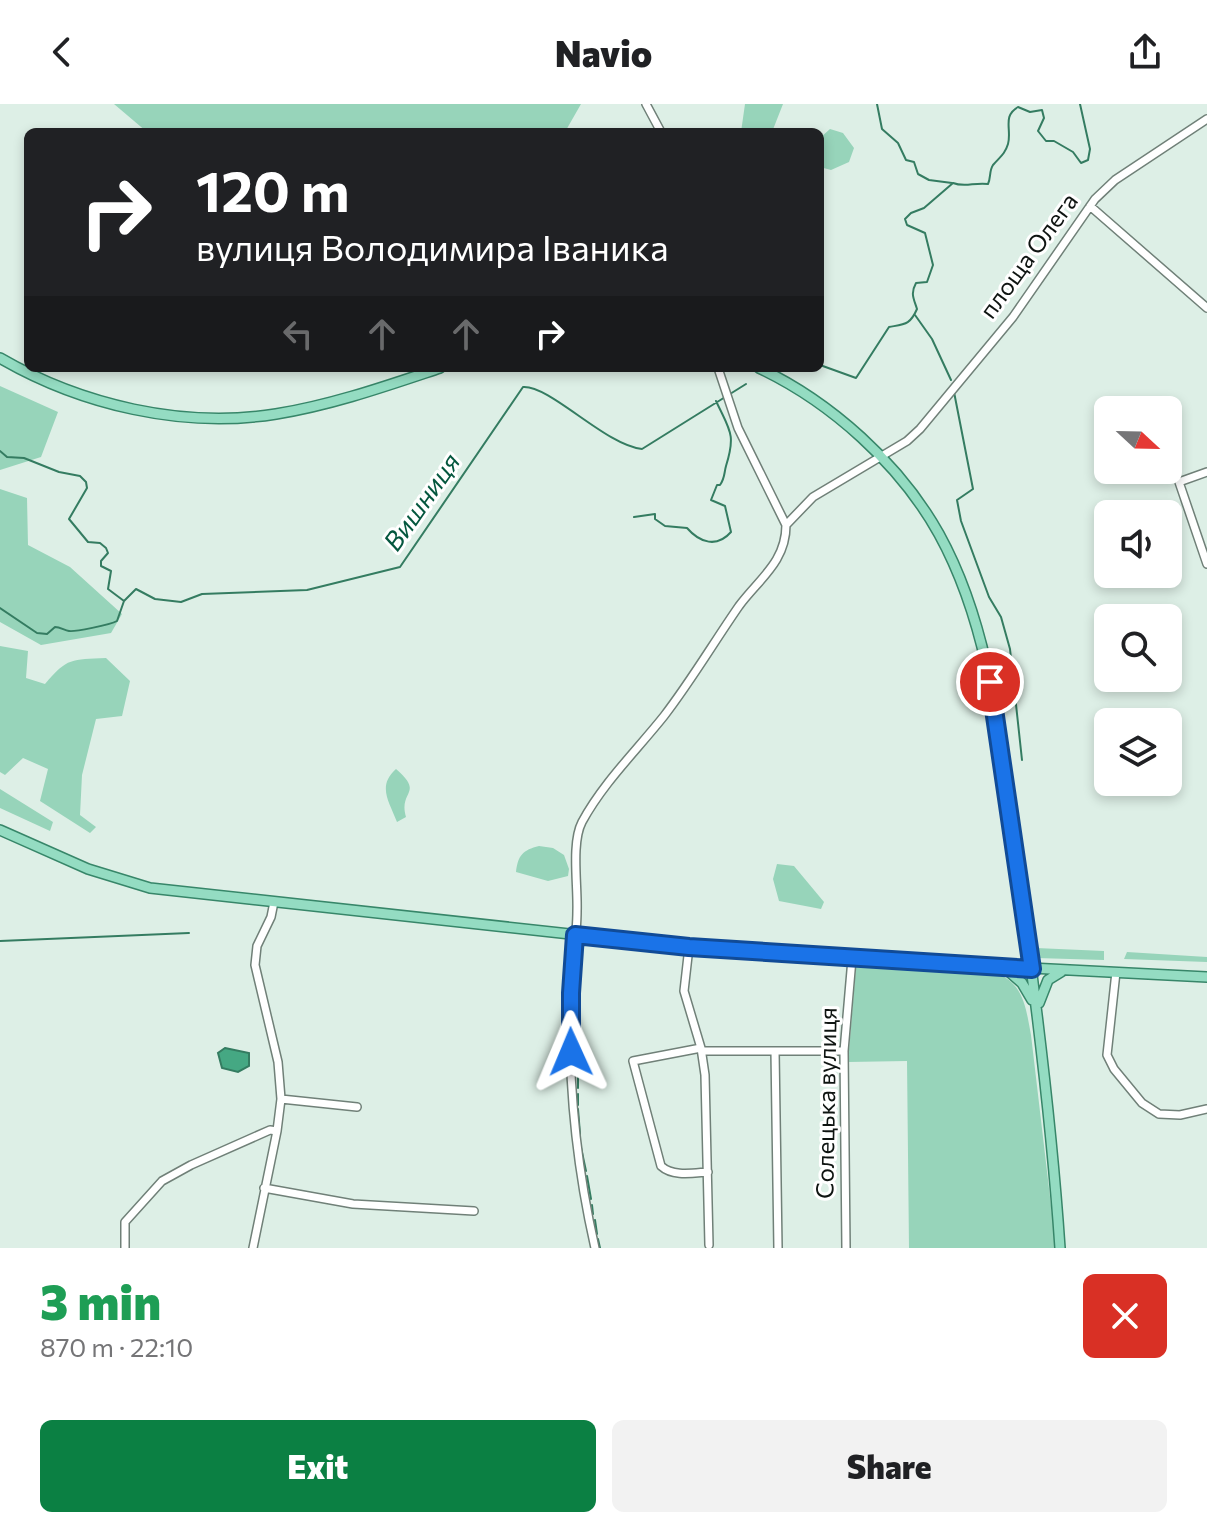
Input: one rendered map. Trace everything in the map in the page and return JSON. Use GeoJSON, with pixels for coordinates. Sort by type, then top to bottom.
{"type":"FeatureCollection","features":[{"type":"Feature","properties":{"kind":"main road"},"geometry":{"type":"LineString","coordinates":[[0,358],[24,371]]}},
{"type":"Feature","properties":{"kind":"main road"},"geometry":{"type":"LineString","coordinates":[[27,372],[44,381],[118,406],[199,417],[273,415],[322,405],[427,372]]}},
{"type":"Feature","properties":{"kind":"main road"},"geometry":{"type":"LineString","coordinates":[[765,372],[819,405],[881,457],[903,481],[938,533],[973,615],[997,720],[1032,969],[1060,1248]]}},
{"type":"Feature","properties":{"kind":"main road"},"geometry":{"type":"LineString","coordinates":[[0,830],[88,869],[131,884],[274,902],[689,947],[852,959],[1207,977]]}},
{"type":"Feature","properties":{"kind":"main road"},"geometry":{"type":"LineString","coordinates":[[1001,967],[1022,983],[1031,996],[1037,1014]]}},
{"type":"Feature","properties":{"kind":"main road"},"geometry":{"type":"LineString","coordinates":[[1037,1014],[1048,980],[1067,970]]}},
{"type":"Feature","properties":{"kind":"street"},"geometry":{"type":"LineString","coordinates":[[646,104],[659,128]]}},
{"type":"Feature","properties":{"kind":"street","name":"площа Олега"},"geometry":{"type":"LineString","coordinates":[[786,525],[813,497],[907,441],[920,429],[1013,317],[1090,206],[1115,180],[1207,119]]}},
{"type":"Feature","properties":{"kind":"street"},"geometry":{"type":"LineString","coordinates":[[1090,206],[1207,308]]}},
{"type":"Feature","properties":{"kind":"street"},"geometry":{"type":"LineString","coordinates":[[595,1248],[580,1176],[572,1093],[570,1009],[577,916],[578,832],[583,820],[666,713],[741,603],[778,559],[786,542],[786,525],[738,428],[719,372]]}},
{"type":"Feature","properties":{"kind":"street"},"geometry":{"type":"LineString","coordinates":[[1207,472],[1179,482],[1207,564]]}},
{"type":"Feature","properties":{"kind":"street"},"geometry":{"type":"LineString","coordinates":[[253,1248],[281,1099],[278,1062],[255,965],[257,946],[271,917],[274,902]]}},
{"type":"Feature","properties":{"kind":"street"},"geometry":{"type":"LineString","coordinates":[[689,947],[684,991],[702,1050],[707,1110],[709,1245]]}},
{"type":"Feature","properties":{"kind":"street","name":"Солецька вулиця"},"geometry":{"type":"LineString","coordinates":[[846,1248],[844,1051],[852,959]]}},
{"type":"Feature","properties":{"kind":"street"},"geometry":{"type":"LineString","coordinates":[[1116,972],[1108,1049],[1110,1063],[1142,1103],[1159,1114],[1180,1115],[1207,1109]]}},
{"type":"Feature","properties":{"kind":"street"},"geometry":{"type":"LineString","coordinates":[[708,1172],[680,1173],[665,1171],[661,1166],[633,1061],[702,1050],[844,1051]]}},
{"type":"Feature","properties":{"kind":"street"},"geometry":{"type":"LineString","coordinates":[[775,1051],[778,1248]]}},
{"type":"Feature","properties":{"kind":"street"},"geometry":{"type":"LineString","coordinates":[[281,1099],[357,1107]]}},
{"type":"Feature","properties":{"kind":"street"},"geometry":{"type":"LineString","coordinates":[[125,1248],[125,1222],[162,1181],[191,1165],[274,1130]]}},
{"type":"Feature","properties":{"kind":"street"},"geometry":{"type":"LineString","coordinates":[[264,1188],[353,1204],[474,1211]]}},
{"type":"Feature","properties":{"kind":"shaded area"},"geometry":{"type":"Polygon","coordinates":[[[114,104],[581,104],[567,128],[142,128],[114,104]]]}},
{"type":"Feature","properties":{"kind":"shaded area"},"geometry":{"type":"Polygon","coordinates":[[[745,104],[783,104],[774,128],[742,128],[745,104]]]}},
{"type":"Feature","properties":{"kind":"shaded area"},"geometry":{"type":"Polygon","coordinates":[[[830,129],[843,133],[854,148],[849,162],[831,170],[824,168],[824,134],[830,129]]]}},
{"type":"Feature","properties":{"kind":"shaded area"},"geometry":{"type":"Polygon","coordinates":[[[0,386],[58,412],[41,457],[0,470],[0,386]]]}},
{"type":"Feature","properties":{"kind":"shaded area"},"geometry":{"type":"Polygon","coordinates":[[[0,489],[27,498],[28,545],[70,567],[122,614],[111,633],[41,645],[0,622],[0,489]]]}},
{"type":"Feature","properties":{"kind":"shaded area"},"geometry":{"type":"Polygon","coordinates":[[[0,646],[28,651],[26,678],[45,684],[65,664],[106,658],[130,681],[122,716],[96,719],[82,775],[80,815],[96,827],[90,833],[40,801],[48,769],[23,758],[5,775],[0,772],[0,646]]]}},
{"type":"Feature","properties":{"kind":"shaded area"},"geometry":{"type":"Polygon","coordinates":[[[396,769],[410,788],[404,808],[406,817],[397,822],[386,794],[387,782],[396,769]]]}},
{"type":"Feature","properties":{"kind":"shaded area"},"geometry":{"type":"Polygon","coordinates":[[[0,789],[53,822],[50,831],[0,808],[0,789]]]}},
{"type":"Feature","properties":{"kind":"shaded area"},"geometry":{"type":"Polygon","coordinates":[[[539,846],[553,848],[564,855],[568,876],[548,881],[516,872],[522,854],[539,846]]]}},
{"type":"Feature","properties":{"kind":"shaded area"},"geometry":{"type":"Polygon","coordinates":[[[777,864],[794,866],[824,902],[821,909],[779,901],[773,879],[777,864]]]}},
{"type":"Feature","properties":{"kind":"shaded area"},"geometry":{"type":"Polygon","coordinates":[[[1036,948],[1104,951],[1104,960],[1036,958],[1036,948]]]}},
{"type":"Feature","properties":{"kind":"shaded area"},"geometry":{"type":"Polygon","coordinates":[[[1127,952],[1207,957],[1207,962],[1124,959],[1127,952]]]}},
{"type":"Feature","properties":{"kind":"shaded area"},"geometry":{"type":"Polygon","coordinates":[[[856,967],[995,973],[1005,977],[1018,990],[1031,1035],[1056,1248],[909,1248],[907,1061],[848,1062],[856,967]]]}},
{"type":"Feature","properties":{"kind":"shaded area"},"geometry":{"type":"Polygon","coordinates":[[[225,1048],[249,1053],[249,1066],[238,1072],[222,1068],[218,1053],[225,1048]]]}},
{"type":"Feature","properties":{"kind":"waterway"},"geometry":{"type":"LineString","coordinates":[[877,104],[882,129],[898,143],[906,160],[914,162],[918,174],[929,180],[952,183]]}},
{"type":"Feature","properties":{"kind":"waterway","name":"Вишниця"},"geometry":{"type":"LineString","coordinates":[[824,366],[856,378],[889,327],[909,321],[917,309],[914,287],[916,283],[927,282],[933,265],[925,233],[907,225],[905,219],[924,208],[953,183],[988,184],[992,167],[1008,144],[1010,115],[1018,107],[1030,112],[1042,110],[1044,118],[1038,131],[1046,141],[1054,141],[1073,152],[1081,163],[1088,160],[1090,149],[1080,104]]}},
{"type":"Feature","properties":{"kind":"waterway"},"geometry":{"type":"LineString","coordinates":[[915,315],[932,339],[951,380]]}},
{"type":"Feature","properties":{"kind":"waterway","name":"Вишниця"},"geometry":{"type":"LineString","coordinates":[[0,608],[37,633],[47,634],[55,627],[72,631],[117,621],[124,601],[136,589],[155,599],[181,602],[202,594],[307,590],[400,567],[523,387],[548,395],[612,437],[642,449],[746,384]]}},
{"type":"Feature","properties":{"kind":"waterway"},"geometry":{"type":"LineString","coordinates":[[954,392],[973,489],[957,500],[961,521],[989,597],[1001,617],[1010,649],[1022,760]]}},
{"type":"Feature","properties":{"kind":"waterway"},"geometry":{"type":"LineString","coordinates":[[634,517],[655,514],[655,519],[665,526],[687,528],[709,542],[720,540],[731,532],[725,506],[711,500],[717,485],[723,480],[731,447],[728,426],[716,401]]}},
{"type":"Feature","properties":{"kind":"waterway","name":"Вишниця"},"geometry":{"type":"LineString","coordinates":[[0,451],[7,457],[24,458],[59,472],[80,476],[86,482],[87,488],[69,519],[88,542],[100,543],[106,548],[108,553],[101,566],[111,571],[108,589],[124,601]]}},
{"type":"Feature","properties":{"kind":"waterway"},"geometry":{"type":"LineString","coordinates":[[0,941],[189,933]]}},
{"type":"Feature","properties":{"kind":"waterway"},"geometry":{"type":"LineString","coordinates":[[580,1000],[580,1028]]}},
{"type":"Feature","properties":{"kind":"waterway"},"geometry":{"type":"LineString","coordinates":[[578,1069],[580,1034]]}},
{"type":"Feature","properties":{"kind":"waterway"},"geometry":{"type":"LineString","coordinates":[[578,1074],[578,1088]]}},
{"type":"Feature","properties":{"kind":"waterway"},"geometry":{"type":"LineString","coordinates":[[578,1094],[578,1105]]}},
{"type":"Feature","properties":{"kind":"waterway"},"geometry":{"type":"LineString","coordinates":[[578,1109],[580,1134]]}},
{"type":"Feature","properties":{"kind":"waterway"},"geometry":{"type":"LineString","coordinates":[[580,1143],[586,1171]]}},
{"type":"Feature","properties":{"kind":"waterway"},"geometry":{"type":"LineString","coordinates":[[587,1176],[591,1199]]}},
{"type":"Feature","properties":{"kind":"waterway"},"geometry":{"type":"LineString","coordinates":[[592,1205],[593,1214]]}},
{"type":"Feature","properties":{"kind":"waterway"},"geometry":{"type":"LineString","coordinates":[[595,1220],[597,1234]]}},
{"type":"Feature","properties":{"kind":"waterway"},"geometry":{"type":"LineString","coordinates":[[598,1239],[600,1248]]}},
{"type":"Feature","properties":{"kind":"route"},"geometry":{"type":"LineString","coordinates":[[571,1052],[575,935],[689,947],[1032,969],[990,682]]}}]}
